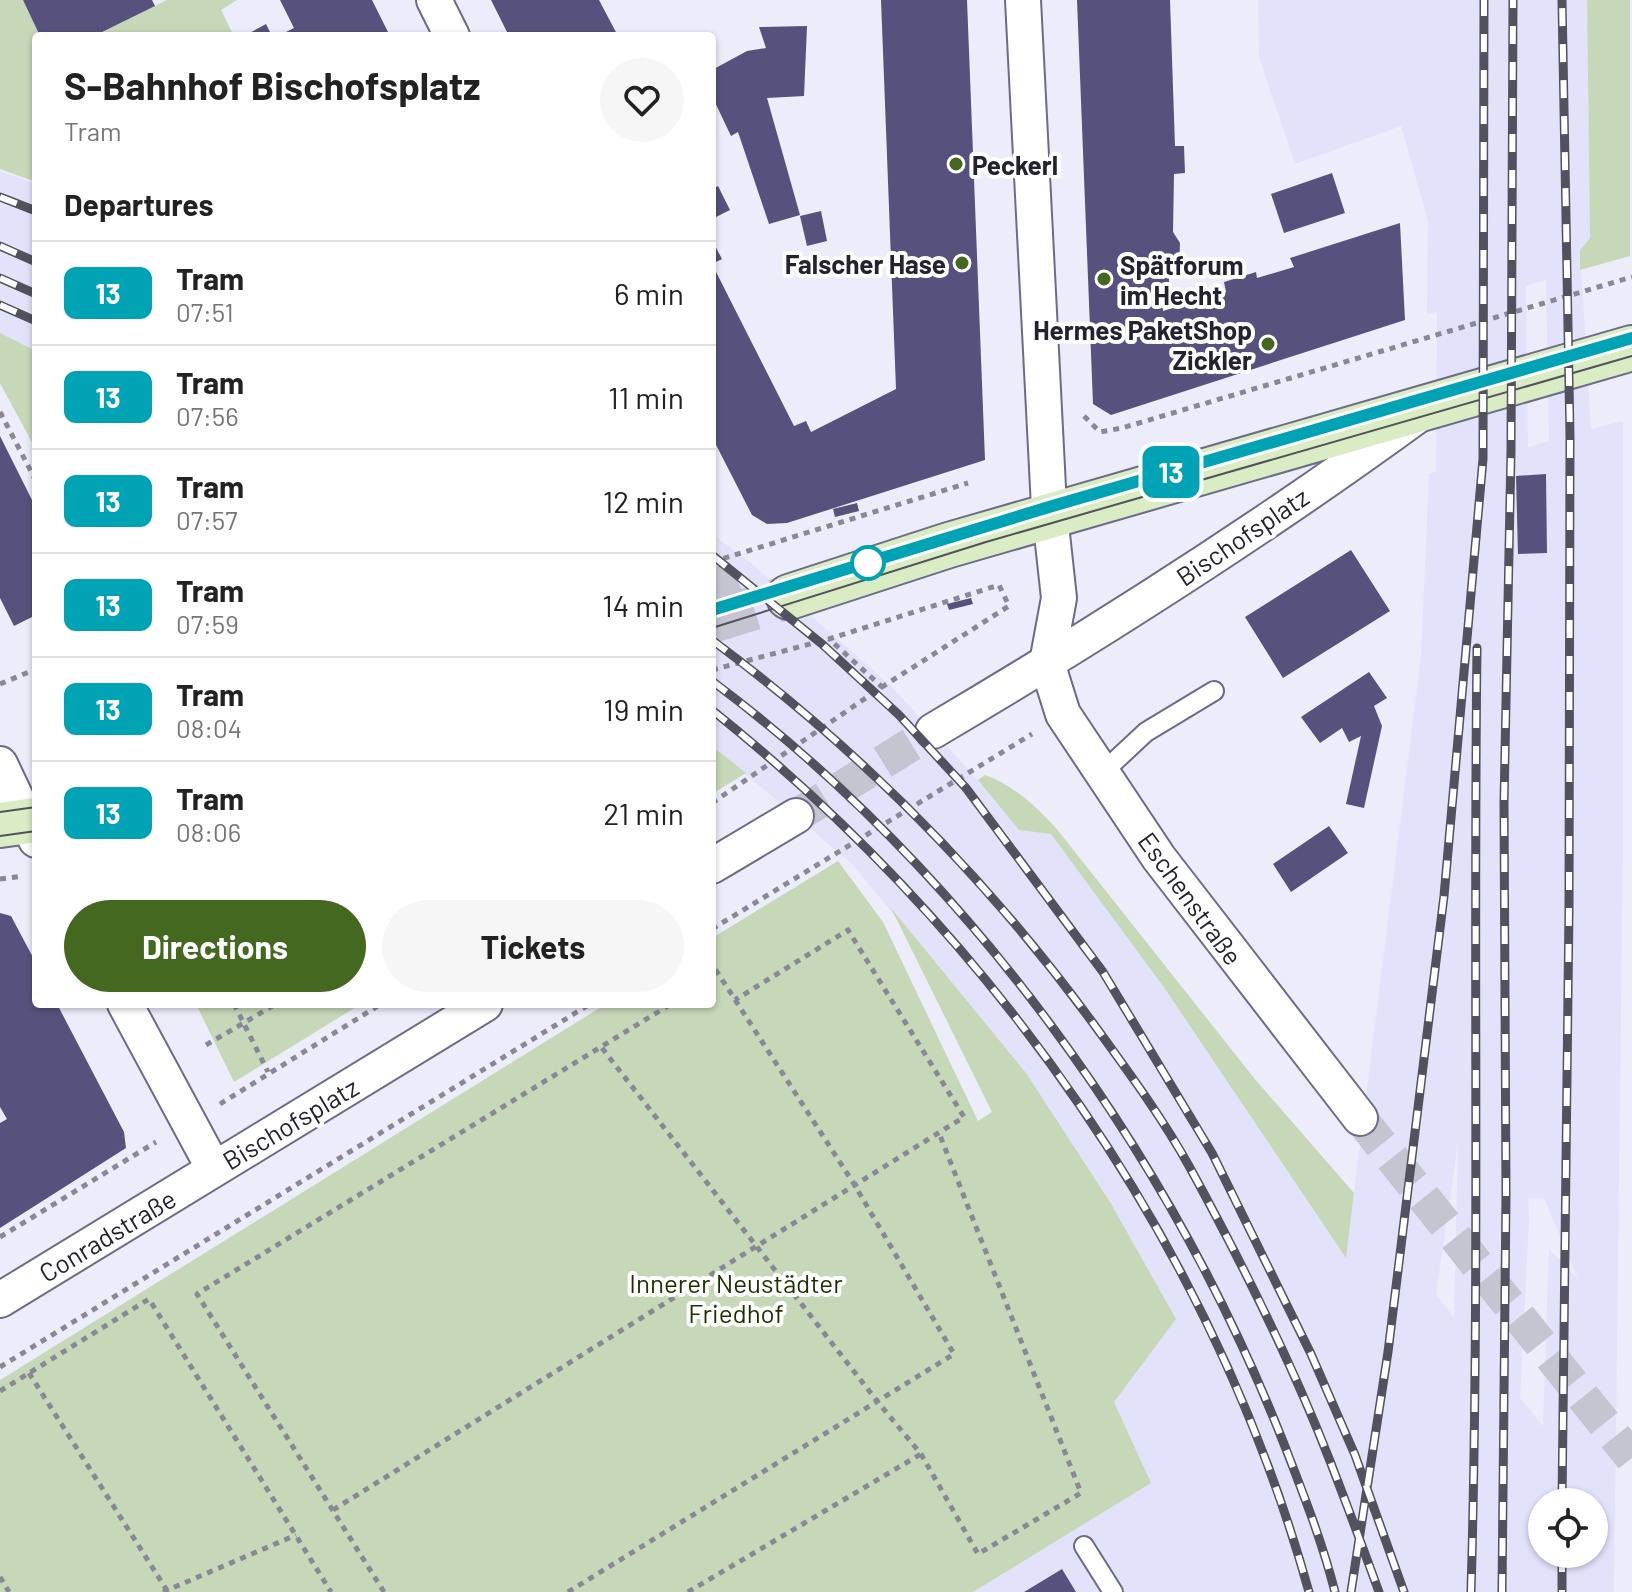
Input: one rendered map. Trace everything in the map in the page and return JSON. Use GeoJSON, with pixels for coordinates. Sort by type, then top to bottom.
{"type":"FeatureCollection","features":[{"type":"Feature","properties":{"kind":"main road","name":"Bischofsplatz"},"geometry":{"type":"LineString","coordinates":[[789,597],[949,545],[1632,348]]}},
{"type":"Feature","properties":{"kind":"street"},"geometry":{"type":"LineString","coordinates":[[434,0],[450,32]]}},
{"type":"Feature","properties":{"kind":"street"},"geometry":{"type":"LineString","coordinates":[[1023,0],[1050,517],[1059,598],[1047,663]]}},
{"type":"Feature","properties":{"kind":"street","name":"Bischofsplatz"},"geometry":{"type":"LineString","coordinates":[[933,731],[1047,663],[1364,455],[1434,404]]}},
{"type":"Feature","properties":{"kind":"street","name":"Eschenstraße"},"geometry":{"type":"LineString","coordinates":[[1047,663],[1063,714],[1159,858],[1360,1118]]}},
{"type":"Feature","properties":{"kind":"street"},"geometry":{"type":"LineString","coordinates":[[0,764],[25,827]]}},
{"type":"Feature","properties":{"kind":"street"},"geometry":{"type":"LineString","coordinates":[[716,864],[796,816]]}},
{"type":"Feature","properties":{"kind":"street","name":"Bischofsplatz"},"geometry":{"type":"LineString","coordinates":[[127,1008],[214,1169],[478,1008]]}},
{"type":"Feature","properties":{"kind":"street","name":"Conradstraße"},"geometry":{"type":"LineString","coordinates":[[0,1300],[214,1169]]}},
{"type":"Feature","properties":{"kind":"lane"},"geometry":{"type":"LineString","coordinates":[[1102,773],[1146,732],[1214,691]]}},
{"type":"Feature","properties":{"kind":"lane"},"geometry":{"type":"LineString","coordinates":[[1084,1546],[1113,1592]]}},
{"type":"Feature","properties":{"kind":"path"},"geometry":{"type":"LineString","coordinates":[[1081,412],[1100,432],[1122,428],[1632,277]]}},
{"type":"Feature","properties":{"kind":"path"},"geometry":{"type":"LineString","coordinates":[[0,412],[32,472]]}},
{"type":"Feature","properties":{"kind":"path"},"geometry":{"type":"LineString","coordinates":[[716,561],[968,483]]}},
{"type":"Feature","properties":{"kind":"path"},"geometry":{"type":"LineString","coordinates":[[716,669],[829,639],[999,585],[1009,606],[882,687],[716,800]]}},
{"type":"Feature","properties":{"kind":"path"},"geometry":{"type":"LineString","coordinates":[[829,639],[882,687]]}},
{"type":"Feature","properties":{"kind":"path"},"geometry":{"type":"LineString","coordinates":[[0,684],[32,671]]}},
{"type":"Feature","properties":{"kind":"path"},"geometry":{"type":"LineString","coordinates":[[716,927],[1063,714]]}},
{"type":"Feature","properties":{"kind":"path"},"geometry":{"type":"LineString","coordinates":[[333,1510],[964,1117],[848,930],[735,1000]]}},
{"type":"Feature","properties":{"kind":"path"},"geometry":{"type":"LineString","coordinates":[[568,1592],[954,1354],[854,1184],[716,970]]}},
{"type":"Feature","properties":{"kind":"path"},"geometry":{"type":"LineString","coordinates":[[236,1008],[268,1072]]}},
{"type":"Feature","properties":{"kind":"path"},"geometry":{"type":"LineString","coordinates":[[206,1045],[269,1008]]}},
{"type":"Feature","properties":{"kind":"path"},"geometry":{"type":"LineString","coordinates":[[0,1367],[583,1008]]}},
{"type":"Feature","properties":{"kind":"path"},"geometry":{"type":"LineString","coordinates":[[384,1592],[197,1294],[665,1008]]}},
{"type":"Feature","properties":{"kind":"path"},"geometry":{"type":"LineString","coordinates":[[602,1048],[921,1454],[978,1554],[1081,1493],[939,1133]]}},
{"type":"Feature","properties":{"kind":"path"},"geometry":{"type":"LineString","coordinates":[[0,1391],[149,1299],[331,1592]]}},
{"type":"Feature","properties":{"kind":"path"},"geometry":{"type":"LineString","coordinates":[[29,1373],[166,1591],[296,1535]]}},
{"type":"Feature","properties":{"kind":"path"},"geometry":{"type":"LineString","coordinates":[[688,1592],[921,1454]]}},
{"type":"Feature","properties":{"kind":"path"},"geometry":{"type":"LineString","coordinates":[[0,1577],[9,1592]]}},
{"type":"Feature","properties":{"kind":"shaded area"},"geometry":{"type":"Polygon","coordinates":[[[1258,0],[1587,0],[1590,238],[1580,250],[1591,429],[1623,421],[1623,848],[1614,1592],[973,1592],[1150,1483],[1114,1402],[1026,1073],[851,863],[716,749],[716,537],[752,564],[889,684],[978,780],[1019,830],[1051,834],[1165,989],[1346,1257],[1421,657],[1429,474],[1436,471],[1437,312],[1427,314],[1428,221],[1401,126],[1295,164],[1259,57],[1258,0]],[[1546,280],[1526,286],[1528,447],[1549,441],[1546,280]],[[1458,1144],[1436,1294],[1454,1315],[1458,1144]],[[1528,1198],[1520,1398],[1543,1426],[1549,1249],[1578,1279],[1544,1198],[1528,1198]]]}},
{"type":"Feature","properties":{"kind":"shaded area"},"geometry":{"type":"Polygon","coordinates":[[[0,171],[32,183],[32,349],[0,333],[0,171]]]}},
{"type":"Feature","properties":{"kind":"green space"},"geometry":{"type":"Polygon","coordinates":[[[0,0],[23,0],[38,32],[32,32],[32,181],[0,169],[0,0]]]}},
{"type":"Feature","properties":{"kind":"green space"},"geometry":{"type":"Polygon","coordinates":[[[167,0],[237,0],[221,10],[232,32],[102,32],[167,0]]]}},
{"type":"Feature","properties":{"kind":"green space"},"geometry":{"type":"Polygon","coordinates":[[[1587,0],[1630,0],[1630,256],[1580,270],[1580,250],[1590,238],[1587,0]]]}},
{"type":"Feature","properties":{"kind":"green space"},"geometry":{"type":"Polygon","coordinates":[[[0,333],[32,349],[32,443],[0,383],[0,333]]]}},
{"type":"Feature","properties":{"kind":"green space"},"geometry":{"type":"Polygon","coordinates":[[[716,749],[746,773],[716,792],[716,749]]]}},
{"type":"Feature","properties":{"kind":"green space"},"geometry":{"type":"Polygon","coordinates":[[[985,775],[1015,791],[1056,828],[1254,1078],[1354,1193],[1346,1258],[1165,989],[1051,834],[1019,830],[978,780],[985,775]]]}},
{"type":"Feature","properties":{"kind":"green space","name":"Innerer Neustädter Friedhof"},"geometry":{"type":"Polygon","coordinates":[[[838,861],[883,922],[978,1121],[992,1112],[891,908],[1026,1073],[1110,1202],[1176,1319],[1114,1402],[1151,1483],[973,1592],[0,1592],[0,1380],[600,1008],[716,1008],[716,936],[838,861]]]}},
{"type":"Feature","properties":{"kind":"green space"},"geometry":{"type":"Polygon","coordinates":[[[198,1008],[354,1008],[234,1082],[198,1008]]]}},
{"type":"Feature","properties":{"kind":"building"},"geometry":{"type":"Polygon","coordinates":[[[23,0],[152,0],[155,6],[102,32],[38,32],[23,0]]]}},
{"type":"Feature","properties":{"kind":"building"},"geometry":{"type":"Polygon","coordinates":[[[280,0],[372,0],[388,32],[286,32],[294,28],[280,0]]]}},
{"type":"Feature","properties":{"kind":"building"},"geometry":{"type":"Polygon","coordinates":[[[491,0],[599,0],[616,32],[507,32],[491,0]]]}},
{"type":"Feature","properties":{"kind":"building"},"geometry":{"type":"Polygon","coordinates":[[[881,0],[967,0],[985,460],[787,523],[767,524],[752,515],[716,445],[716,272],[794,426],[806,421],[811,432],[896,389],[881,0]]]}},
{"type":"Feature","properties":{"kind":"building"},"geometry":{"type":"Polygon","coordinates":[[[1077,0],[1170,0],[1175,146],[1184,146],[1185,173],[1174,174],[1173,232],[1180,243],[1179,269],[1169,270],[1169,288],[1162,297],[1163,311],[1226,292],[1224,282],[1256,272],[1257,278],[1294,267],[1290,258],[1400,223],[1405,320],[1111,415],[1093,404],[1077,0]]]}},
{"type":"Feature","properties":{"kind":"building"},"geometry":{"type":"Polygon","coordinates":[[[266,24],[270,32],[251,32],[266,24]]]}},
{"type":"Feature","properties":{"kind":"building"},"geometry":{"type":"Polygon","coordinates":[[[807,26],[804,96],[767,98],[800,215],[769,224],[738,132],[731,136],[716,104],[716,68],[747,51],[766,48],[759,27],[807,26]]]}},
{"type":"Feature","properties":{"kind":"building"},"geometry":{"type":"Polygon","coordinates":[[[1332,173],[1345,213],[1284,233],[1271,194],[1332,173]]]}},
{"type":"Feature","properties":{"kind":"building"},"geometry":{"type":"Polygon","coordinates":[[[716,187],[730,210],[716,217],[716,187]]]}},
{"type":"Feature","properties":{"kind":"building"},"geometry":{"type":"Polygon","coordinates":[[[821,211],[827,241],[807,246],[800,216],[821,211]]]}},
{"type":"Feature","properties":{"kind":"building"},"geometry":{"type":"Polygon","coordinates":[[[716,248],[722,259],[716,262],[716,248]]]}},
{"type":"Feature","properties":{"kind":"building"},"geometry":{"type":"Polygon","coordinates":[[[0,436],[32,500],[32,617],[14,626],[0,598],[0,436]]]}},
{"type":"Feature","properties":{"kind":"building"},"geometry":{"type":"Polygon","coordinates":[[[1546,474],[1547,553],[1518,554],[1516,476],[1546,474]]]}},
{"type":"Feature","properties":{"kind":"building"},"geometry":{"type":"Polygon","coordinates":[[[857,503],[859,511],[835,517],[833,509],[857,503]]]}},
{"type":"Feature","properties":{"kind":"building"},"geometry":{"type":"Polygon","coordinates":[[[1351,550],[1390,611],[1283,678],[1245,617],[1351,550]]]}},
{"type":"Feature","properties":{"kind":"building"},"geometry":{"type":"Polygon","coordinates":[[[971,598],[973,604],[949,610],[947,604],[971,598]]]}},
{"type":"Feature","properties":{"kind":"building"},"geometry":{"type":"Polygon","coordinates":[[[1369,672],[1387,698],[1374,706],[1382,726],[1364,808],[1346,804],[1361,736],[1349,742],[1342,728],[1320,743],[1301,717],[1369,672]]]}},
{"type":"Feature","properties":{"kind":"building"},"geometry":{"type":"Polygon","coordinates":[[[1329,826],[1348,853],[1291,892],[1273,864],[1329,826]]]}},
{"type":"Feature","properties":{"kind":"building"},"geometry":{"type":"Polygon","coordinates":[[[0,913],[11,916],[32,955],[32,1008],[59,1008],[124,1132],[126,1148],[0,1228],[0,1123],[7,1119],[0,1107],[0,913]]]}},
{"type":"Feature","properties":{"kind":"building"},"geometry":{"type":"Polygon","coordinates":[[[1062,1569],[1076,1592],[1024,1592],[1062,1569]]]}},
{"type":"Feature","properties":{"kind":"tunnel"},"geometry":{"type":"LineString","coordinates":[[716,577],[735,613]]}},
{"type":"Feature","properties":{"kind":"tunnel"},"geometry":{"type":"LineString","coordinates":[[716,620],[789,597]]}},
{"type":"Feature","properties":{"kind":"tunnel"},"geometry":{"type":"LineString","coordinates":[[796,816],[933,731]]}},
{"type":"Feature","properties":{"kind":"tunnel"},"geometry":{"type":"LineString","coordinates":[[1360,1118],[1632,1458]]}},
{"type":"Feature","properties":{"kind":"tram line"},"geometry":{"type":"LineString","coordinates":[[716,609],[1049,507],[1632,338]]}},
{"type":"Feature","properties":{"kind":"tram line","name":"13"},"geometry":{"type":"LineString","coordinates":[[716,609],[1049,507],[1632,338]]}},
{"type":"Feature","properties":{"kind":"tram line"},"geometry":{"type":"LineString","coordinates":[[716,627],[986,542],[1632,356]]}},
{"type":"Feature","properties":{"kind":"tram line"},"geometry":{"type":"LineString","coordinates":[[0,812],[32,808]]}},
{"type":"Feature","properties":{"kind":"tram line"},"geometry":{"type":"LineString","coordinates":[[0,836],[32,832]]}},
{"type":"Feature","properties":{"kind":"railway"},"geometry":{"type":"LineString","coordinates":[[1351,1592],[1388,1352],[1444,896],[1483,459],[1484,0]]}},
{"type":"Feature","properties":{"kind":"railway"},"geometry":{"type":"LineString","coordinates":[[1502,1592],[1506,1195],[1504,803],[1511,451],[1513,0]]}},
{"type":"Feature","properties":{"kind":"railway"},"geometry":{"type":"LineString","coordinates":[[1562,0],[1570,436],[1569,908],[1562,1488]]}},
{"type":"Feature","properties":{"kind":"railway"},"geometry":{"type":"LineString","coordinates":[[0,197],[32,209]]}},
{"type":"Feature","properties":{"kind":"railway"},"geometry":{"type":"LineString","coordinates":[[0,246],[32,260]]}},
{"type":"Feature","properties":{"kind":"railway"},"geometry":{"type":"LineString","coordinates":[[0,278],[32,292]]}},
{"type":"Feature","properties":{"kind":"railway"},"geometry":{"type":"LineString","coordinates":[[0,305],[32,319]]}},
{"type":"Feature","properties":{"kind":"railway"},"geometry":{"type":"LineString","coordinates":[[716,558],[822,644],[899,715],[966,788],[1103,972],[1212,1153],[1311,1354],[1355,1455],[1404,1592]]}},
{"type":"Feature","properties":{"kind":"railway"},"geometry":{"type":"LineString","coordinates":[[716,643],[820,726],[920,820],[1013,922],[1134,1080],[1189,1166],[1264,1312],[1315,1424],[1379,1592]]}},
{"type":"Feature","properties":{"kind":"railway"},"geometry":{"type":"LineString","coordinates":[[1471,1592],[1475,1356],[1477,648]]}},
{"type":"Feature","properties":{"kind":"railway"},"geometry":{"type":"LineString","coordinates":[[716,684],[804,756],[892,839],[974,928],[1050,1024],[1119,1124],[1182,1228],[1237,1335],[1284,1444],[1335,1592]]}},
{"type":"Feature","properties":{"kind":"railway"},"geometry":{"type":"LineString","coordinates":[[716,713],[814,798],[910,894],[999,996],[1080,1105],[1152,1219],[1214,1339],[1267,1463],[1309,1592]]}},
{"type":"Feature","properties":{"kind":"railway"},"geometry":{"type":"LineString","coordinates":[[1562,1568],[1562,1592]]}},
{"type":"Feature","properties":{"kind":"place","name":"Peckerl"},"geometry":{"type":"Point","coordinates":[956,164]}},
{"type":"Feature","properties":{"kind":"place","name":"Falscher Hase"},"geometry":{"type":"Point","coordinates":[962,263]}},
{"type":"Feature","properties":{"kind":"place","name":"Spätforum im Hecht"},"geometry":{"type":"Point","coordinates":[1104,279]}},
{"type":"Feature","properties":{"kind":"place","name":"Hermes PaketShop Zickler"},"geometry":{"type":"Point","coordinates":[1268,344]}}]}
